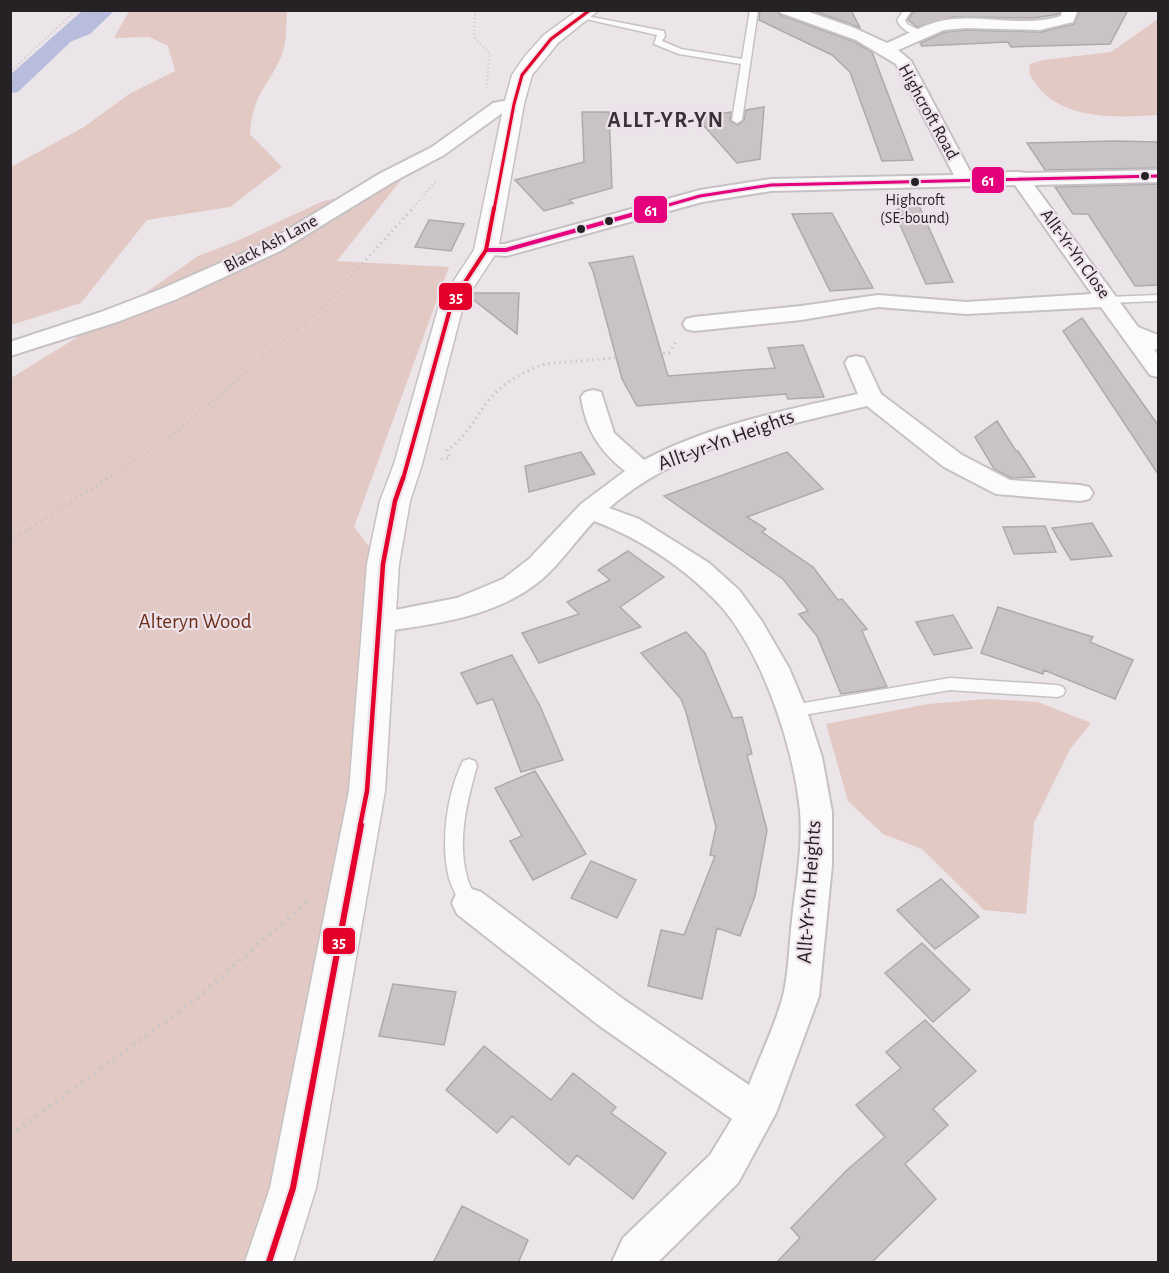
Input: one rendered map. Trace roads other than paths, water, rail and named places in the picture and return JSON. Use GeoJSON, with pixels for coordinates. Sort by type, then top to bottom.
{"type":"FeatureCollection","features":[{"type":"Feature","properties":{"kind":"street","name":"Highcroft Road"},"geometry":{"type":"LineString","coordinates":[[786,10],[840,28],[887,49],[903,61],[965,179]]}},
{"type":"Feature","properties":{"kind":"street"},"geometry":{"type":"LineString","coordinates":[[887,49],[934,27],[956,24],[1020,26],[1058,23],[1068,19],[1070,10]]}},
{"type":"Feature","properties":{"kind":"street"},"geometry":{"type":"LineString","coordinates":[[269,1263],[293,1188],[368,791],[383,564],[395,501],[408,464],[452,302],[486,250],[507,106],[532,60],[551,39],[586,14]]}},
{"type":"Feature","properties":{"kind":"street","name":"Black Ash Lane"},"geometry":{"type":"LineString","coordinates":[[10,349],[119,314],[273,247],[386,178],[438,151],[507,106]]}},
{"type":"Feature","properties":{"kind":"street"},"geometry":{"type":"LineString","coordinates":[[486,250],[506,250],[700,196],[771,185],[1019,177],[1158,176]]}},
{"type":"Feature","properties":{"kind":"street","name":"Allt-Yr-Yn Close"},"geometry":{"type":"LineString","coordinates":[[1019,177],[1158,370]]}},
{"type":"Feature","properties":{"kind":"street"},"geometry":{"type":"LineString","coordinates":[[694,324],[801,313],[878,301],[966,309],[1108,300]]}},
{"type":"Feature","properties":{"kind":"street"},"geometry":{"type":"LineString","coordinates":[[1130,332],[1158,343]]}},
{"type":"Feature","properties":{"kind":"street"},"geometry":{"type":"LineString","coordinates":[[856,363],[871,398],[953,461],[1005,488],[1080,493]]}},
{"type":"Feature","properties":{"kind":"street"},"geometry":{"type":"LineString","coordinates":[[593,397],[596,423],[603,436],[614,449],[642,472]]}},
{"type":"Feature","properties":{"kind":"street","name":"Allt-yr-Yn Heights"},"geometry":{"type":"LineString","coordinates":[[379,622],[446,611],[493,596],[529,575],[590,510],[626,481],[660,462],[757,425],[807,411],[871,398]]}},
{"type":"Feature","properties":{"kind":"street","name":"Allt-Yr-Yn Heights"},"geometry":{"type":"LineString","coordinates":[[590,510],[630,525],[699,570],[729,597],[751,627],[774,668],[792,711],[806,757],[816,812],[815,865],[801,996],[757,1113],[724,1169],[638,1253],[633,1263]]}},
{"type":"Feature","properties":{"kind":"street"},"geometry":{"type":"LineString","coordinates":[[469,903],[533,955],[685,1066],[757,1113]]}},
{"type":"Feature","properties":{"kind":"lane"},"geometry":{"type":"LineString","coordinates":[[737,120],[754,10]]}},
{"type":"Feature","properties":{"kind":"lane"},"geometry":{"type":"LineString","coordinates":[[908,10],[901,20],[903,25],[920,34]]}},
{"type":"Feature","properties":{"kind":"lane"},"geometry":{"type":"LineString","coordinates":[[586,14],[661,33],[657,42],[679,51],[746,62]]}},
{"type":"Feature","properties":{"kind":"lane"},"geometry":{"type":"LineString","coordinates":[[1108,300],[1158,298]]}},
{"type":"Feature","properties":{"kind":"lane"},"geometry":{"type":"LineString","coordinates":[[792,711],[950,684],[1057,691]]}},
{"type":"Feature","properties":{"kind":"lane"},"geometry":{"type":"LineString","coordinates":[[469,766],[457,804],[455,843],[458,877],[469,903]]}},
{"type":"Feature","properties":{"kind":"water"},"geometry":{"type":"Polygon","coordinates":[[[83,11],[114,11],[90,34],[57,47],[64,28],[83,11]]]}},
{"type":"Feature","properties":{"kind":"waterway"},"geometry":{"type":"LineString","coordinates":[[10,87],[95,10]]}},
{"type":"Feature","properties":{"kind":"place","name":"Highcroft (SE-bound)"},"geometry":{"type":"Point","coordinates":[915,182]}},
{"type":"Feature","properties":{"kind":"district","name":"ALLT-YR-YN"},"geometry":{"type":"Point","coordinates":[666,120]}},
{"type":"Feature","properties":{"kind":"park label","name":"Alteryn Wood"},"geometry":{"type":"Point","coordinates":[195,621]}}]}
